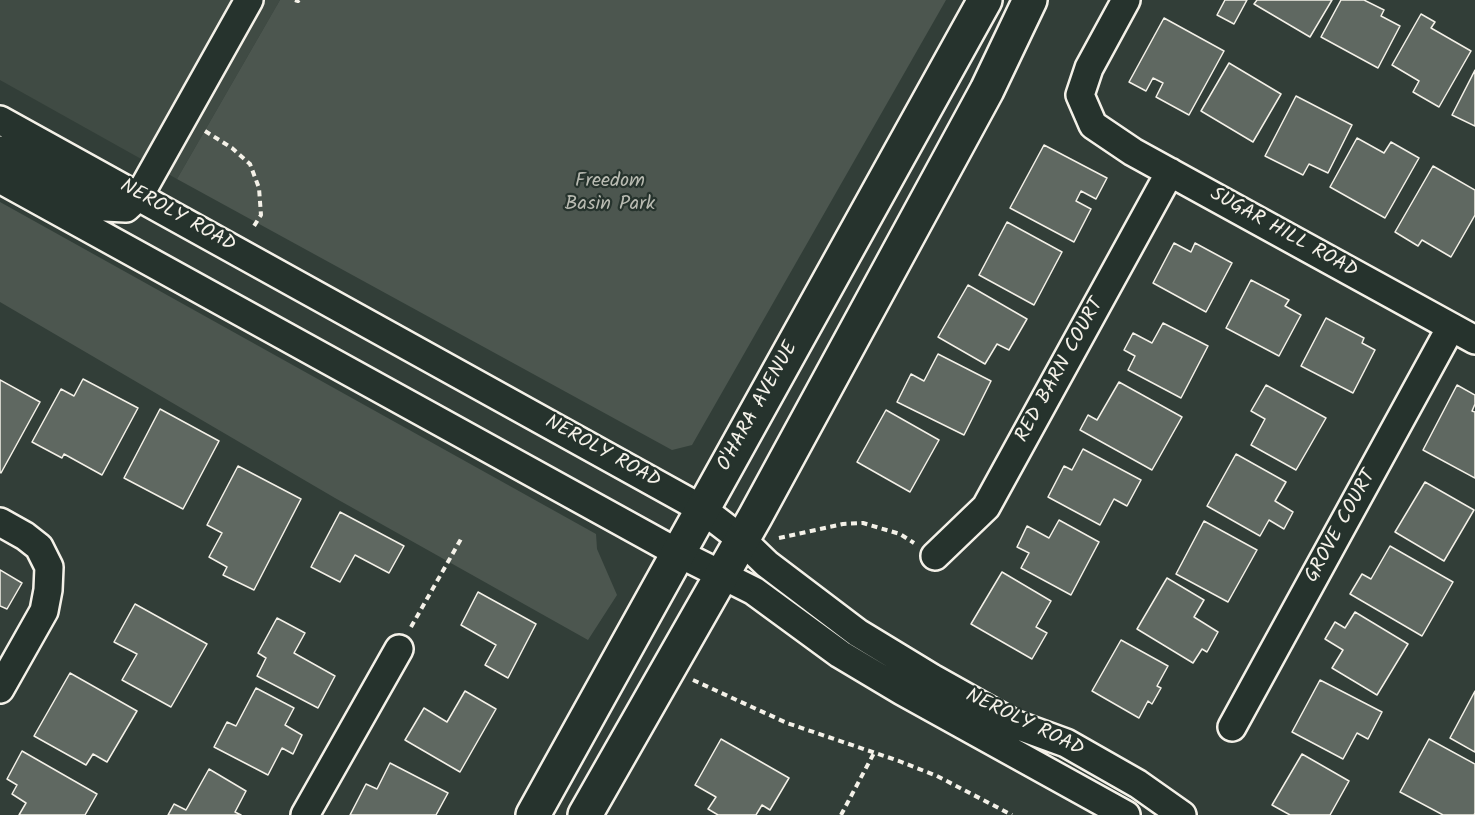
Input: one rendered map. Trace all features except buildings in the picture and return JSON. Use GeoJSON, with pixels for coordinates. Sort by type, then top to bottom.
{"type":"FeatureCollection","features":[{"type":"Feature","properties":{"kind":"main road","name":"O'HARA AVENUE"},"geometry":{"type":"LineString","coordinates":[[533,815],[985,0]]}},
{"type":"Feature","properties":{"kind":"main road"},"geometry":{"type":"LineString","coordinates":[[585,815],[755,517],[981,100],[1030,0]]}},
{"type":"Feature","properties":{"kind":"street"},"geometry":{"type":"LineString","coordinates":[[0,150],[104,207],[126,208],[139,196],[249,0]]}},
{"type":"Feature","properties":{"kind":"street","name":"SUGAR HILL ROAD"},"geometry":{"type":"LineString","coordinates":[[1126,0],[1089,68],[1080,95],[1093,125],[1133,152],[1475,340]]}},
{"type":"Feature","properties":{"kind":"street","name":"NEROLY ROAD"},"geometry":{"type":"LineString","coordinates":[[0,120],[702,509],[741,539],[767,564],[858,633],[1014,724],[1066,743],[1138,784],[1182,815]]}},
{"type":"Feature","properties":{"kind":"street","name":"RED BARN COURT"},"geometry":{"type":"LineString","coordinates":[[935,556],[986,507],[1170,172]]}},
{"type":"Feature","properties":{"kind":"street","name":"NEROLY ROAD"},"geometry":{"type":"LineString","coordinates":[[0,178],[678,553],[754,591],[840,654],[902,691],[1126,815]]}},
{"type":"Feature","properties":{"kind":"street","name":"GROVE COURT"},"geometry":{"type":"LineString","coordinates":[[1232,727],[1451,327]]}},
{"type":"Feature","properties":{"kind":"street"},"geometry":{"type":"LineString","coordinates":[[0,522],[39,547],[49,567],[44,611],[0,689]]}},
{"type":"Feature","properties":{"kind":"street"},"geometry":{"type":"LineString","coordinates":[[305,815],[399,649]]}},
{"type":"Feature","properties":{"kind":"path"},"geometry":{"type":"LineString","coordinates":[[183,117],[232,148],[250,164],[259,188],[261,215],[254,226]]}},
{"type":"Feature","properties":{"kind":"path"},"geometry":{"type":"LineString","coordinates":[[779,538],[843,524],[862,523],[900,534],[935,556]]}},
{"type":"Feature","properties":{"kind":"path"},"geometry":{"type":"LineString","coordinates":[[399,649],[461,539]]}},
{"type":"Feature","properties":{"kind":"path"},"geometry":{"type":"LineString","coordinates":[[669,666],[700,684],[787,723],[937,776],[1012,815]]}},
{"type":"Feature","properties":{"kind":"path"},"geometry":{"type":"LineString","coordinates":[[841,815],[874,753]]}},
{"type":"Feature","properties":{"kind":"shaded area"},"geometry":{"type":"Polygon","coordinates":[[[0,0],[280,0],[177,179],[0,80],[0,0]]]}},
{"type":"Feature","properties":{"kind":"green space","name":"Freedom Basin Park"},"geometry":{"type":"Polygon","coordinates":[[[280,0],[946,0],[692,445],[672,450],[177,179],[280,0]]]}},
{"type":"Feature","properties":{"kind":"green space"},"geometry":{"type":"Polygon","coordinates":[[[0,202],[596,534],[597,549],[617,595],[588,640],[335,498],[0,302],[0,202]]]}}]}
